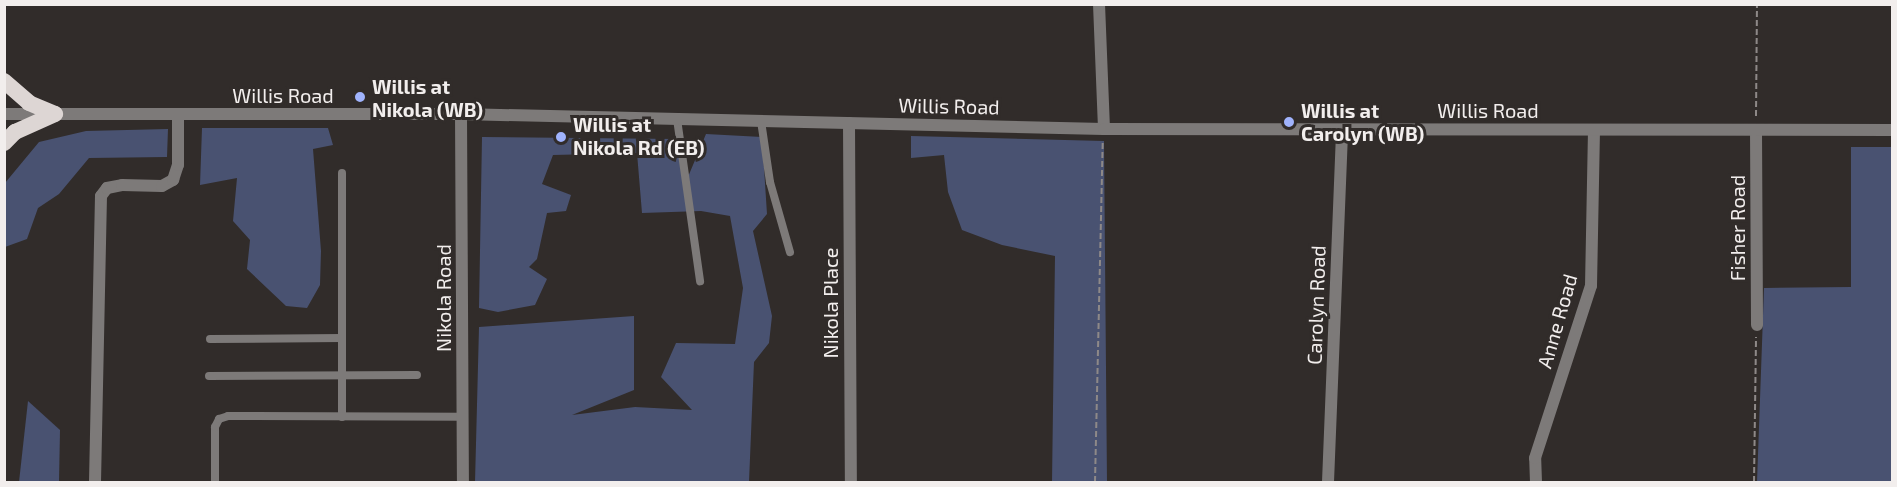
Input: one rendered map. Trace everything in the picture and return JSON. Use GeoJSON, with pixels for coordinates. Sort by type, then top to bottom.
{"type":"FeatureCollection","features":[{"type":"Feature","properties":{"kind":"highway"},"geometry":{"type":"LineString","coordinates":[[4,81],[29,104],[55,114]]}},
{"type":"Feature","properties":{"kind":"highway"},"geometry":{"type":"LineString","coordinates":[[4,143],[15,132],[55,114]]}},
{"type":"Feature","properties":{"kind":"street"},"geometry":{"type":"LineString","coordinates":[[1099,4],[1104,129]]}},
{"type":"Feature","properties":{"kind":"street","name":"Willis Road"},"geometry":{"type":"LineString","coordinates":[[4,114],[461,114],[1104,129],[1893,130]]}},
{"type":"Feature","properties":{"kind":"street"},"geometry":{"type":"LineString","coordinates":[[95,483],[101,196],[107,188],[122,184],[162,186],[173,180],[178,165],[178,114]]}},
{"type":"Feature","properties":{"kind":"street","name":"Nikola Road"},"geometry":{"type":"LineString","coordinates":[[461,114],[463,483]]}},
{"type":"Feature","properties":{"kind":"street","name":"Nikola Place"},"geometry":{"type":"LineString","coordinates":[[849,123],[851,483]]}},
{"type":"Feature","properties":{"kind":"street","name":"Carolyn Road"},"geometry":{"type":"LineString","coordinates":[[1328,483],[1342,130]]}},
{"type":"Feature","properties":{"kind":"street","name":"Anne Road"},"geometry":{"type":"LineString","coordinates":[[1536,483],[1535,458],[1591,286],[1594,130]]}},
{"type":"Feature","properties":{"kind":"street","name":"Fisher Road"},"geometry":{"type":"LineString","coordinates":[[1756,130],[1757,325]]}},
{"type":"Feature","properties":{"kind":"lane"},"geometry":{"type":"LineString","coordinates":[[677,119],[699,281]]}},
{"type":"Feature","properties":{"kind":"lane"},"geometry":{"type":"LineString","coordinates":[[761,121],[770,182],[790,252]]}},
{"type":"Feature","properties":{"kind":"lane"},"geometry":{"type":"LineString","coordinates":[[342,173],[342,417]]}},
{"type":"Feature","properties":{"kind":"lane"},"geometry":{"type":"LineString","coordinates":[[210,339],[342,338]]}},
{"type":"Feature","properties":{"kind":"lane"},"geometry":{"type":"LineString","coordinates":[[209,376],[417,375]]}},
{"type":"Feature","properties":{"kind":"lane"},"geometry":{"type":"LineString","coordinates":[[215,483],[215,427],[219,419],[228,416],[463,417]]}},
{"type":"Feature","properties":{"kind":"path"},"geometry":{"type":"LineString","coordinates":[[1756,4],[1756,130]]}},
{"type":"Feature","properties":{"kind":"path"},"geometry":{"type":"LineString","coordinates":[[1095,483],[1104,129]]}},
{"type":"Feature","properties":{"kind":"path"},"geometry":{"type":"LineString","coordinates":[[1754,483],[1757,325]]}},
{"type":"Feature","properties":{"kind":"shaded area"},"geometry":{"type":"Polygon","coordinates":[[[202,128],[328,128],[333,145],[313,149],[321,251],[320,285],[307,308],[286,306],[247,269],[250,240],[233,221],[237,178],[200,185],[202,128]]]}},
{"type":"Feature","properties":{"kind":"shaded area"},"geometry":{"type":"Polygon","coordinates":[[[168,129],[167,157],[89,158],[59,194],[38,208],[27,239],[5,247],[5,183],[39,142],[86,131],[168,129]]]}},
{"type":"Feature","properties":{"kind":"shaded area"},"geometry":{"type":"Polygon","coordinates":[[[706,134],[762,137],[767,214],[753,231],[772,316],[769,343],[754,362],[749,482],[475,482],[479,327],[634,316],[634,390],[572,415],[635,407],[692,410],[661,377],[676,343],[735,344],[743,288],[730,216],[701,211],[642,213],[637,153],[553,155],[542,184],[571,195],[566,211],[547,213],[537,259],[529,267],[547,279],[535,305],[498,312],[479,308],[482,137],[676,139],[685,184],[706,134]]]}},
{"type":"Feature","properties":{"kind":"shaded area"},"geometry":{"type":"Polygon","coordinates":[[[911,136],[1104,141],[1107,482],[1052,482],[1055,256],[1002,245],[962,230],[948,192],[944,155],[911,158],[911,136]]]}},
{"type":"Feature","properties":{"kind":"shaded area"},"geometry":{"type":"Polygon","coordinates":[[[1851,147],[1892,147],[1892,482],[1757,482],[1764,288],[1851,287],[1851,147]]]}},
{"type":"Feature","properties":{"kind":"shaded area"},"geometry":{"type":"Polygon","coordinates":[[[28,401],[60,430],[59,482],[19,482],[28,401]]]}},
{"type":"Feature","properties":{"kind":"place","name":"Willis at Nikola (WB)"},"geometry":{"type":"Point","coordinates":[360,97]}},
{"type":"Feature","properties":{"kind":"place","name":"Willis at Carolyn (WB)"},"geometry":{"type":"Point","coordinates":[1289,122]}},
{"type":"Feature","properties":{"kind":"place","name":"Willis at Nikola Rd (EB)"},"geometry":{"type":"Point","coordinates":[561,137]}}]}
